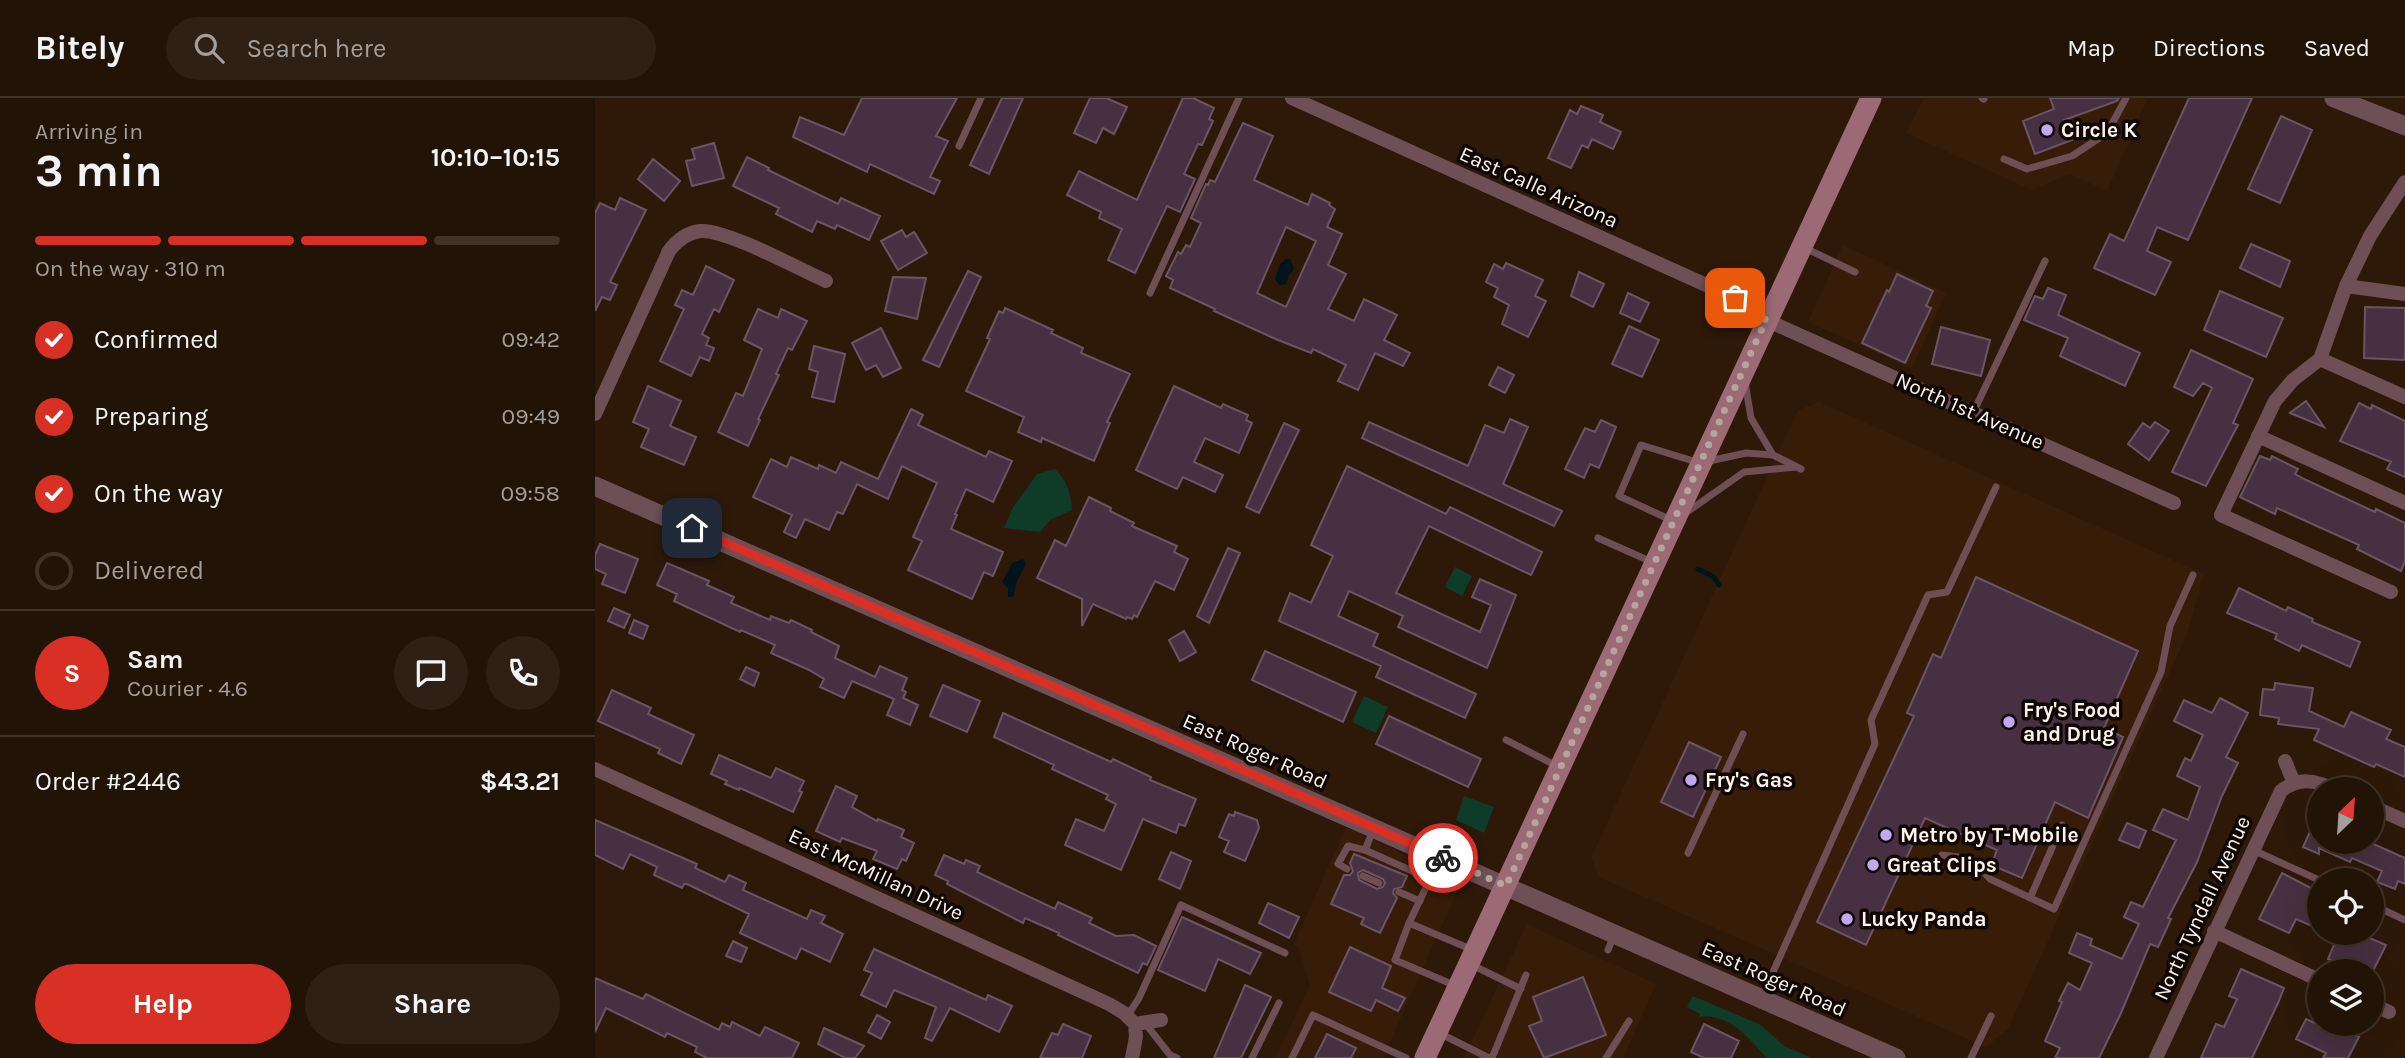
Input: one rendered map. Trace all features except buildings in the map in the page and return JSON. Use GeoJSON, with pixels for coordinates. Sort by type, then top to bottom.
{"type":"FeatureCollection","features":[{"type":"Feature","properties":{"kind":"main road"},"geometry":{"type":"LineString","coordinates":[[1425,1058],[1871,98]]}},
{"type":"Feature","properties":{"kind":"street","name":"East Calle Arizona"},"geometry":{"type":"LineString","coordinates":[[1292,98],[1320,104],[1735,298],[1766,320]]}},
{"type":"Feature","properties":{"kind":"street"},"geometry":{"type":"LineString","coordinates":[[2334,98],[2405,124]]}},
{"type":"Feature","properties":{"kind":"street"},"geometry":{"type":"LineString","coordinates":[[2358,98],[2405,124]]}},
{"type":"Feature","properties":{"kind":"street"},"geometry":{"type":"LineString","coordinates":[[2391,592],[2221,515],[2275,401],[2293,380],[2320,359],[2346,286],[2370,236],[2405,182]]}},
{"type":"Feature","properties":{"kind":"street"},"geometry":{"type":"LineString","coordinates":[[595,414],[669,251],[687,234],[703,231],[728,236],[826,281]]}},
{"type":"Feature","properties":{"kind":"street"},"geometry":{"type":"LineString","coordinates":[[2346,286],[2405,294]]}},
{"type":"Feature","properties":{"kind":"street","name":"North 1st Avenue"},"geometry":{"type":"LineString","coordinates":[[1766,320],[2174,503]]}},
{"type":"Feature","properties":{"kind":"street"},"geometry":{"type":"LineString","coordinates":[[2320,359],[2405,397]]}},
{"type":"Feature","properties":{"kind":"street"},"geometry":{"type":"LineString","coordinates":[[2258,436],[2405,503]]}},
{"type":"Feature","properties":{"kind":"street","name":"East Roger Road"},"geometry":{"type":"LineString","coordinates":[[595,486],[1506,886],[1611,942],[1761,999],[1896,1058]]}},
{"type":"Feature","properties":{"kind":"street"},"geometry":{"type":"LineString","coordinates":[[2285,761],[2294,783],[2307,782]]}},
{"type":"Feature","properties":{"kind":"street","name":"East McMillan Drive"},"geometry":{"type":"LineString","coordinates":[[595,769],[1096,998],[1136,1021]]}},
{"type":"Feature","properties":{"kind":"street","name":"North Tyndall Avenue"},"geometry":{"type":"LineString","coordinates":[[2156,1058],[2276,799],[2281,791],[2294,783]]}},
{"type":"Feature","properties":{"kind":"street"},"geometry":{"type":"LineString","coordinates":[[2384,812],[2405,821]]}},
{"type":"Feature","properties":{"kind":"street"},"geometry":{"type":"LineString","coordinates":[[2214,931],[2307,974]]}},
{"type":"Feature","properties":{"kind":"street"},"geometry":{"type":"LineString","coordinates":[[2384,1010],[2389,1012]]}},
{"type":"Feature","properties":{"kind":"street"},"geometry":{"type":"LineString","coordinates":[[1132,1058],[1136,1021],[1161,1020]]}},
{"type":"Feature","properties":{"kind":"lane"},"geometry":{"type":"LineString","coordinates":[[959,146],[981,98]]}},
{"type":"Feature","properties":{"kind":"lane"},"geometry":{"type":"LineString","coordinates":[[1150,293],[1239,98]]}},
{"type":"Feature","properties":{"kind":"lane"},"geometry":{"type":"LineString","coordinates":[[2004,159],[2027,169],[2072,156],[2108,133],[2126,98]]}},
{"type":"Feature","properties":{"kind":"lane"},"geometry":{"type":"LineString","coordinates":[[1801,246],[1855,272]]}},
{"type":"Feature","properties":{"kind":"lane"},"geometry":{"type":"LineString","coordinates":[[1973,413],[2045,261]]}},
{"type":"Feature","properties":{"kind":"lane"},"geometry":{"type":"LineString","coordinates":[[1743,369],[1751,418],[1773,455]]}},
{"type":"Feature","properties":{"kind":"lane"},"geometry":{"type":"LineString","coordinates":[[1641,445],[1700,463],[1746,453],[1773,455],[1798,468],[1744,472],[1673,521],[1619,496],[1641,445]]}},
{"type":"Feature","properties":{"kind":"lane"},"geometry":{"type":"LineString","coordinates":[[1761,999],[1875,744],[1871,720],[1928,595],[1947,592],[1996,487]]}},
{"type":"Feature","properties":{"kind":"lane"},"geometry":{"type":"LineString","coordinates":[[1598,538],[1654,563]]}},
{"type":"Feature","properties":{"kind":"lane"},"geometry":{"type":"LineString","coordinates":[[1942,855],[1972,859],[1990,879],[2054,909],[2161,672],[2170,626],[2193,575]]}},
{"type":"Feature","properties":{"kind":"lane"},"geometry":{"type":"LineString","coordinates":[[1688,853],[1743,734]]}},
{"type":"Feature","properties":{"kind":"lane"},"geometry":{"type":"LineString","coordinates":[[1506,740],[1560,767]]}},
{"type":"Feature","properties":{"kind":"lane"},"geometry":{"type":"LineString","coordinates":[[2030,898],[2062,825]]}},
{"type":"Feature","properties":{"kind":"lane"},"geometry":{"type":"LineString","coordinates":[[1365,850],[1374,828]]}},
{"type":"Feature","properties":{"kind":"lane"},"geometry":{"type":"LineString","coordinates":[[1347,869],[1338,864],[1348,846],[1365,850],[1430,879],[1395,960],[1458,986]]}},
{"type":"Feature","properties":{"kind":"lane"},"geometry":{"type":"LineString","coordinates":[[2252,849],[2307,874]]}},
{"type":"Feature","properties":{"kind":"lane"},"geometry":{"type":"LineString","coordinates":[[1363,876],[1379,883]]}},
{"type":"Feature","properties":{"kind":"lane"},"geometry":{"type":"LineString","coordinates":[[1399,892],[1420,901]]}},
{"type":"Feature","properties":{"kind":"lane"},"geometry":{"type":"LineString","coordinates":[[1177,1058],[1170,1055],[1136,1021],[1139,998],[1181,905],[1285,953]]}},
{"type":"Feature","properties":{"kind":"lane"},"geometry":{"type":"LineString","coordinates":[[2384,910],[2405,920]]}},
{"type":"Feature","properties":{"kind":"lane"},"geometry":{"type":"LineString","coordinates":[[1409,923],[1521,989]]}},
{"type":"Feature","properties":{"kind":"lane"},"geometry":{"type":"LineString","coordinates":[[1437,1032],[1490,1058],[1526,975]]}},
{"type":"Feature","properties":{"kind":"lane"},"geometry":{"type":"LineString","coordinates":[[1252,1058],[1279,1003]]}},
{"type":"Feature","properties":{"kind":"lane"},"geometry":{"type":"LineString","coordinates":[[1292,1058],[1313,1015],[1406,1058]]}},
{"type":"Feature","properties":{"kind":"lane"},"geometry":{"type":"LineString","coordinates":[[1972,1058],[1991,1016]]}},
{"type":"Feature","properties":{"kind":"lane"},"geometry":{"type":"LineString","coordinates":[[1606,1058],[1629,1021]]}},
{"type":"Feature","properties":{"kind":"shaded area"},"geometry":{"type":"Polygon","coordinates":[[[1924,98],[2148,98],[2107,191],[2069,174],[2032,190],[1906,133],[1924,98]]]}},
{"type":"Feature","properties":{"kind":"shaded area"},"geometry":{"type":"Polygon","coordinates":[[[1843,245],[1946,293],[1912,368],[1808,322],[1843,245]]]}},
{"type":"Feature","properties":{"kind":"shaded area"},"geometry":{"type":"Polygon","coordinates":[[[1819,402],[2204,574],[2187,634],[2008,1029],[1986,1047],[1599,877],[1591,858],[1798,410],[1819,402]]]}},
{"type":"Feature","properties":{"kind":"shaded area"},"geometry":{"type":"Polygon","coordinates":[[[1346,827],[1461,882],[1383,1058],[1275,1058],[1310,985],[1298,946],[1294,944],[1346,827]]]}},
{"type":"Feature","properties":{"kind":"shaded area"},"geometry":{"type":"Polygon","coordinates":[[[1527,924],[1656,984],[1623,1058],[1464,1058],[1527,924]]]}},
{"type":"Feature","properties":{"kind":"green space"},"geometry":{"type":"Polygon","coordinates":[[[1055,469],[1068,488],[1072,510],[1050,520],[1040,532],[1004,528],[1012,509],[1037,474],[1055,469]]]}},
{"type":"Feature","properties":{"kind":"green space"},"geometry":{"type":"Polygon","coordinates":[[[1455,567],[1472,576],[1462,596],[1445,587],[1455,567]]]}},
{"type":"Feature","properties":{"kind":"green space"},"geometry":{"type":"Polygon","coordinates":[[[1364,696],[1388,707],[1376,733],[1352,722],[1364,696]]]}},
{"type":"Feature","properties":{"kind":"green space"},"geometry":{"type":"Polygon","coordinates":[[[1464,796],[1494,807],[1484,833],[1456,820],[1464,796]]]}},
{"type":"Feature","properties":{"kind":"green space"},"geometry":{"type":"Polygon","coordinates":[[[1693,996],[1761,1025],[1784,1046],[1812,1058],[1767,1058],[1737,1028],[1720,1019],[1699,1017],[1700,1014],[1687,1007],[1693,996]]]}},
{"type":"Feature","properties":{"kind":"water"},"geometry":{"type":"Polygon","coordinates":[[[1290,259],[1294,269],[1286,284],[1279,285],[1275,279],[1280,264],[1290,259]]]}},
{"type":"Feature","properties":{"kind":"water"},"geometry":{"type":"Polygon","coordinates":[[[1023,559],[1026,564],[1017,581],[1013,597],[1008,597],[1008,588],[1002,582],[1012,563],[1023,559]]]}},
{"type":"Feature","properties":{"kind":"waterway"},"geometry":{"type":"LineString","coordinates":[[1698,569],[1714,577],[1719,585]]}},
{"type":"Feature","properties":{"kind":"way so far"},"geometry":{"type":"LineString","coordinates":[[1443,858],[1506,886],[1766,320],[1735,298]]}},
{"type":"Feature","properties":{"kind":"place","name":"Circle K"},"geometry":{"type":"Point","coordinates":[2047,130]}},
{"type":"Feature","properties":{"kind":"place","name":"Fry's Food and Drug"},"geometry":{"type":"Point","coordinates":[2009,722]}},
{"type":"Feature","properties":{"kind":"place","name":"Fry's Gas"},"geometry":{"type":"Point","coordinates":[1691,780]}},
{"type":"Feature","properties":{"kind":"place","name":"Metro by T-Mobile"},"geometry":{"type":"Point","coordinates":[1886,835]}},
{"type":"Feature","properties":{"kind":"place","name":"Great Clips"},"geometry":{"type":"Point","coordinates":[1873,865]}},
{"type":"Feature","properties":{"kind":"place","name":"Lucky Panda"},"geometry":{"type":"Point","coordinates":[1847,919]}},
{"type":"Feature","properties":{"kind":"route"},"geometry":{"type":"LineString","coordinates":[[692,528],[1443,858]]}}]}
